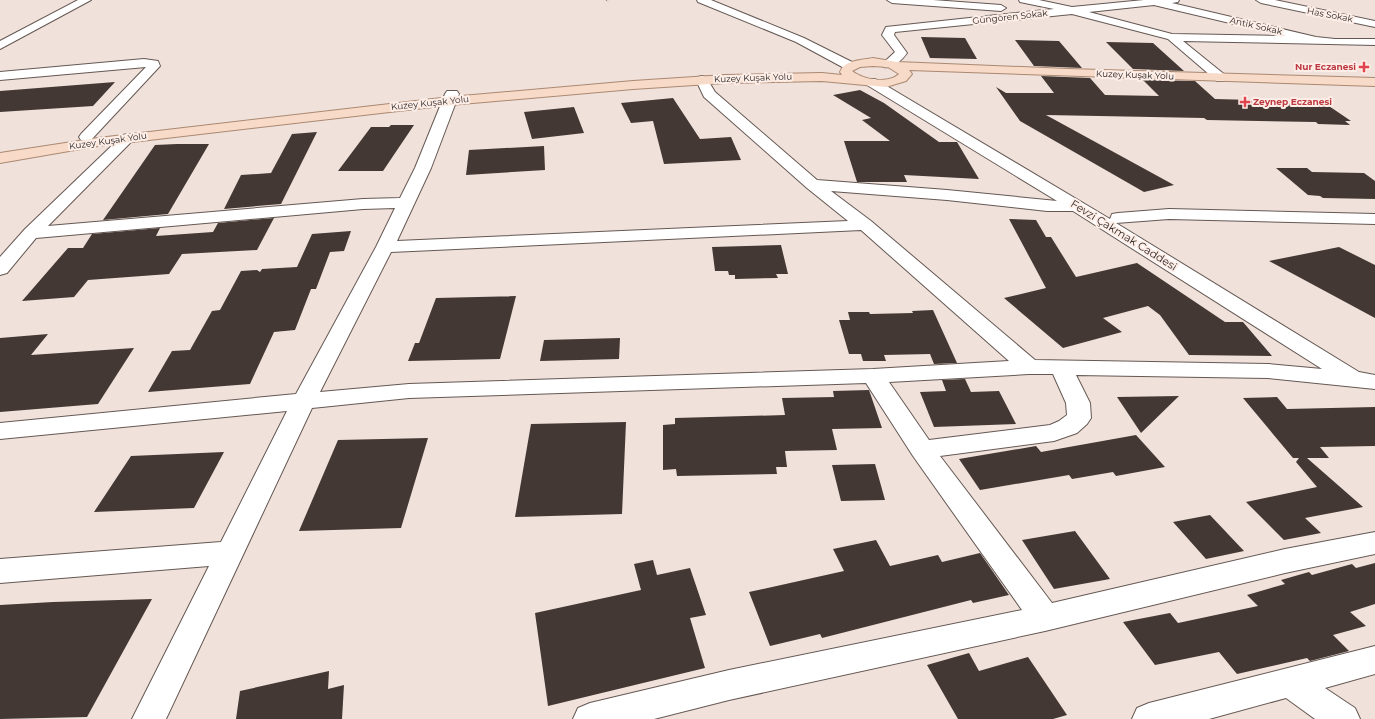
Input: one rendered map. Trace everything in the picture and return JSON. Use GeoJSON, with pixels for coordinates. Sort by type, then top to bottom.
{"type":"FeatureCollection","features":[{"type":"Feature","properties":{"kind":"main road","name":"Kuzey Kuşak Yolu"},"geometry":{"type":"LineString","coordinates":[[0,149],[86,137],[606,81],[848,67],[860,63],[873,62],[896,72],[936,76],[1375,90]]}},
{"type":"Feature","properties":{"kind":"main road"},"geometry":{"type":"LineString","coordinates":[[848,67],[846,72],[849,75],[867,81]]}},
{"type":"Feature","properties":{"kind":"main road","name":"Kuzey Kuşak Yolu"},"geometry":{"type":"LineString","coordinates":[[0,158],[128,138],[451,97],[702,80],[822,77],[882,83],[896,72],[978,70],[1375,82]]}},
{"type":"Feature","properties":{"kind":"street"},"geometry":{"type":"LineString","coordinates":[[0,46],[86,0]]}},
{"type":"Feature","properties":{"kind":"street"},"geometry":{"type":"LineString","coordinates":[[702,0],[800,40],[873,62]]}},
{"type":"Feature","properties":{"kind":"street"},"geometry":{"type":"LineString","coordinates":[[892,0],[1009,9],[1059,7]]}},
{"type":"Feature","properties":{"kind":"street"},"geometry":{"type":"LineString","coordinates":[[1024,0],[1059,7],[1172,37],[1316,40]]}},
{"type":"Feature","properties":{"kind":"street","name":"Antik Sokak"},"geometry":{"type":"LineString","coordinates":[[1139,0],[1154,2],[1316,40],[1375,42]]}},
{"type":"Feature","properties":{"kind":"street","name":"Güngören Sokak"},"geometry":{"type":"LineString","coordinates":[[896,72],[901,53],[888,35],[890,30],[1174,0]]}},
{"type":"Feature","properties":{"kind":"street","name":"Has Sokak"},"geometry":{"type":"LineString","coordinates":[[1261,0],[1375,24]]}},
{"type":"Feature","properties":{"kind":"street"},"geometry":{"type":"LineString","coordinates":[[1359,21],[1375,17]]}},
{"type":"Feature","properties":{"kind":"street"},"geometry":{"type":"LineString","coordinates":[[1172,37],[1221,78]]}},
{"type":"Feature","properties":{"kind":"street"},"geometry":{"type":"LineString","coordinates":[[800,40],[848,67]]}},
{"type":"Feature","properties":{"kind":"street"},"geometry":{"type":"LineString","coordinates":[[0,76],[144,63],[154,64],[154,66],[86,137]]}},
{"type":"Feature","properties":{"kind":"street"},"geometry":{"type":"LineString","coordinates":[[896,72],[905,91],[926,107],[1118,218],[1368,378]]}},
{"type":"Feature","properties":{"kind":"street"},"geometry":{"type":"LineString","coordinates":[[702,80],[708,94],[813,185],[865,225],[1029,367]]}},
{"type":"Feature","properties":{"kind":"street","name":"Fevzi Çakmak Caddesi"},"geometry":{"type":"LineString","coordinates":[[867,81],[1368,378],[1375,390]]}},
{"type":"Feature","properties":{"kind":"street"},"geometry":{"type":"LineString","coordinates":[[149,719],[304,401],[385,247],[423,168],[451,97]]}},
{"type":"Feature","properties":{"kind":"street"},"geometry":{"type":"LineString","coordinates":[[0,269],[31,233],[128,138]]}},
{"type":"Feature","properties":{"kind":"street"},"geometry":{"type":"LineString","coordinates":[[813,185],[939,195],[1047,206],[1077,206]]}},
{"type":"Feature","properties":{"kind":"street"},"geometry":{"type":"LineString","coordinates":[[31,233],[363,204],[406,203]]}},
{"type":"Feature","properties":{"kind":"street"},"geometry":{"type":"LineString","coordinates":[[1118,218],[1168,214],[1375,219]]}},
{"type":"Feature","properties":{"kind":"street"},"geometry":{"type":"LineString","coordinates":[[385,247],[865,225]]}},
{"type":"Feature","properties":{"kind":"street"},"geometry":{"type":"LineString","coordinates":[[0,431],[409,391],[873,376],[1029,367],[1268,371],[1368,378]]}},
{"type":"Feature","properties":{"kind":"street"},"geometry":{"type":"LineString","coordinates":[[922,450],[1054,433],[1068,428],[1079,418],[1078,403],[1061,368]]}},
{"type":"Feature","properties":{"kind":"street"},"geometry":{"type":"LineString","coordinates":[[873,376],[922,450],[1045,618]]}},
{"type":"Feature","properties":{"kind":"street"},"geometry":{"type":"LineString","coordinates":[[590,719],[730,685],[1045,618],[1285,561],[1375,543]]}},
{"type":"Feature","properties":{"kind":"street"},"geometry":{"type":"LineString","coordinates":[[0,572],[230,553]]}},
{"type":"Feature","properties":{"kind":"street"},"geometry":{"type":"LineString","coordinates":[[1149,719],[1375,660]]}},
{"type":"Feature","properties":{"kind":"street"},"geometry":{"type":"LineString","coordinates":[[1289,682],[1343,719]]}},
{"type":"Feature","properties":{"kind":"building"},"geometry":{"type":"Polygon","coordinates":[[[921,37],[965,38],[977,59],[930,58],[921,37]]]}},
{"type":"Feature","properties":{"kind":"building"},"geometry":{"type":"Polygon","coordinates":[[[1015,40],[1059,41],[1082,68],[1034,66],[1015,40]]]}},
{"type":"Feature","properties":{"kind":"building"},"geometry":{"type":"Polygon","coordinates":[[[1106,42],[1153,43],[1184,71],[1133,69],[1106,42]]]}},
{"type":"Feature","properties":{"kind":"building"},"geometry":{"type":"Polygon","coordinates":[[[1041,76],[1090,78],[1105,95],[1159,96],[1143,80],[1195,81],[1215,99],[1323,102],[1351,121],[1345,121],[1350,125],[1318,124],[1316,122],[1207,120],[1204,118],[1046,115],[1174,185],[1144,192],[1020,121],[996,87],[1006,93],[1054,93],[1041,76]]]}},
{"type":"Feature","properties":{"kind":"building"},"geometry":{"type":"Polygon","coordinates":[[[115,82],[93,106],[0,112],[0,91],[115,82]]]}},
{"type":"Feature","properties":{"kind":"building"},"geometry":{"type":"Polygon","coordinates":[[[860,90],[884,103],[939,142],[957,142],[979,179],[904,175],[907,182],[857,182],[844,141],[890,141],[862,120],[871,118],[833,95],[860,90]]]}},
{"type":"Feature","properties":{"kind":"building"},"geometry":{"type":"Polygon","coordinates":[[[673,98],[700,139],[731,137],[741,160],[664,164],[653,121],[631,123],[621,103],[673,98]]]}},
{"type":"Feature","properties":{"kind":"building"},"geometry":{"type":"Polygon","coordinates":[[[574,107],[584,133],[532,139],[524,112],[574,107]]]}},
{"type":"Feature","properties":{"kind":"building"},"geometry":{"type":"Polygon","coordinates":[[[391,125],[414,125],[383,171],[338,171],[371,127],[389,127],[391,125]]]}},
{"type":"Feature","properties":{"kind":"building"},"geometry":{"type":"Polygon","coordinates":[[[317,132],[281,204],[224,209],[241,175],[271,173],[292,134],[317,132]]]}},
{"type":"Feature","properties":{"kind":"building"},"geometry":{"type":"Polygon","coordinates":[[[209,144],[168,214],[103,220],[155,145],[209,144]]]}},
{"type":"Feature","properties":{"kind":"building"},"geometry":{"type":"Polygon","coordinates":[[[544,146],[545,170],[466,175],[469,150],[544,146]]]}},
{"type":"Feature","properties":{"kind":"building"},"geometry":{"type":"Polygon","coordinates":[[[1276,168],[1307,168],[1312,172],[1364,173],[1375,181],[1375,199],[1323,198],[1320,196],[1308,195],[1276,168]]]}},
{"type":"Feature","properties":{"kind":"building"},"geometry":{"type":"Polygon","coordinates":[[[274,218],[257,250],[182,254],[169,274],[88,280],[74,297],[22,301],[68,248],[83,248],[92,234],[160,228],[156,236],[213,232],[218,223],[274,218]]]}},
{"type":"Feature","properties":{"kind":"building"},"geometry":{"type":"Polygon","coordinates":[[[1009,219],[1036,220],[1046,237],[1051,237],[1076,277],[1137,263],[1225,322],[1243,322],[1272,356],[1189,355],[1160,315],[1148,306],[1103,318],[1122,332],[1063,348],[1004,298],[1046,288],[1009,219]]]}},
{"type":"Feature","properties":{"kind":"building"},"geometry":{"type":"Polygon","coordinates":[[[351,231],[344,251],[330,252],[316,289],[311,289],[295,330],[274,332],[250,384],[148,392],[172,351],[190,350],[212,311],[220,310],[241,271],[257,270],[260,272],[262,269],[297,267],[312,234],[351,231]]]}},
{"type":"Feature","properties":{"kind":"building"},"geometry":{"type":"Polygon","coordinates":[[[781,245],[788,274],[776,274],[778,278],[735,279],[735,275],[729,275],[728,271],[715,271],[712,247],[781,245]]]}},
{"type":"Feature","properties":{"kind":"building"},"geometry":{"type":"Polygon","coordinates":[[[1339,247],[1375,265],[1375,318],[1269,261],[1339,247]]]}},
{"type":"Feature","properties":{"kind":"building"},"geometry":{"type":"Polygon","coordinates":[[[516,296],[500,359],[408,361],[415,343],[419,343],[436,298],[516,296]]]}},
{"type":"Feature","properties":{"kind":"building"},"geometry":{"type":"Polygon","coordinates":[[[933,310],[957,363],[934,364],[930,354],[884,355],[886,361],[863,361],[861,354],[849,354],[839,320],[850,320],[848,312],[869,312],[870,314],[913,313],[912,311],[933,310]]]}},
{"type":"Feature","properties":{"kind":"building"},"geometry":{"type":"Polygon","coordinates":[[[48,334],[31,355],[134,348],[98,404],[0,412],[0,338],[48,334]]]}},
{"type":"Feature","properties":{"kind":"building"},"geometry":{"type":"Polygon","coordinates":[[[620,338],[619,359],[540,361],[544,340],[620,338]]]}},
{"type":"Feature","properties":{"kind":"building"},"geometry":{"type":"Polygon","coordinates":[[[965,379],[971,392],[999,391],[1016,424],[934,427],[920,392],[946,391],[942,380],[965,379]]]}},
{"type":"Feature","properties":{"kind":"building"},"geometry":{"type":"Polygon","coordinates":[[[869,390],[882,428],[832,429],[837,450],[785,451],[787,467],[776,467],[777,474],[677,476],[676,469],[663,470],[663,425],[675,424],[675,418],[785,415],[782,398],[834,397],[833,391],[869,390]]]}},
{"type":"Feature","properties":{"kind":"building"},"geometry":{"type":"Polygon","coordinates":[[[1179,396],[1141,433],[1117,397],[1179,396]]]}},
{"type":"Feature","properties":{"kind":"building"},"geometry":{"type":"Polygon","coordinates":[[[1277,397],[1287,409],[1375,407],[1375,446],[1320,447],[1329,458],[1307,458],[1363,507],[1305,518],[1321,533],[1284,540],[1246,502],[1317,487],[1296,462],[1299,458],[1293,458],[1243,398],[1277,397]]]}},
{"type":"Feature","properties":{"kind":"building"},"geometry":{"type":"Polygon","coordinates":[[[626,422],[622,514],[515,517],[531,424],[626,422]]]}},
{"type":"Feature","properties":{"kind":"building"},"geometry":{"type":"Polygon","coordinates":[[[1136,435],[1165,467],[1116,476],[1113,472],[1072,479],[1069,475],[980,490],[959,459],[1036,446],[1041,452],[1136,435]]]}},
{"type":"Feature","properties":{"kind":"building"},"geometry":{"type":"Polygon","coordinates":[[[428,438],[401,528],[299,531],[338,440],[428,438]]]}},
{"type":"Feature","properties":{"kind":"building"},"geometry":{"type":"Polygon","coordinates":[[[224,452],[194,508],[94,512],[131,456],[224,452]]]}},
{"type":"Feature","properties":{"kind":"building"},"geometry":{"type":"Polygon","coordinates":[[[875,464],[885,500],[841,501],[832,465],[875,464]]]}},
{"type":"Feature","properties":{"kind":"building"},"geometry":{"type":"Polygon","coordinates":[[[1210,515],[1244,551],[1206,559],[1173,522],[1210,515]]]}},
{"type":"Feature","properties":{"kind":"building"},"geometry":{"type":"Polygon","coordinates":[[[1075,531],[1110,579],[1054,589],[1022,540],[1075,531]]]}},
{"type":"Feature","properties":{"kind":"building"},"geometry":{"type":"Polygon","coordinates":[[[876,540],[890,566],[938,555],[942,562],[980,553],[1009,595],[973,603],[971,600],[822,638],[820,634],[770,646],[749,592],[844,571],[833,549],[876,540]]]}},
{"type":"Feature","properties":{"kind":"building"},"geometry":{"type":"Polygon","coordinates":[[[653,560],[657,575],[690,568],[706,615],[690,618],[705,668],[548,706],[535,613],[641,590],[634,564],[653,560]]]}},
{"type":"Feature","properties":{"kind":"building"},"geometry":{"type":"Polygon","coordinates":[[[1375,563],[1375,604],[1350,612],[1366,626],[1333,635],[1349,651],[1310,661],[1307,658],[1237,674],[1219,652],[1155,665],[1123,622],[1170,613],[1178,623],[1258,606],[1247,595],[1285,584],[1281,580],[1309,572],[1312,575],[1352,564],[1356,568],[1375,563]]]}},
{"type":"Feature","properties":{"kind":"building"},"geometry":{"type":"Polygon","coordinates":[[[152,599],[87,717],[0,719],[0,605],[152,599]]]}},
{"type":"Feature","properties":{"kind":"building"},"geometry":{"type":"Polygon","coordinates":[[[969,653],[979,671],[1028,657],[1067,715],[1053,719],[958,719],[927,665],[969,653]]]}},
{"type":"Feature","properties":{"kind":"building"},"geometry":{"type":"Polygon","coordinates":[[[329,671],[328,689],[344,685],[342,719],[236,719],[240,691],[329,671]]]}},
{"type":"Feature","properties":{"kind":"place","name":"Nur Eczanesi"},"geometry":{"type":"Point","coordinates":[1364,67]}},
{"type":"Feature","properties":{"kind":"place","name":"Zeynep Eczanesi"},"geometry":{"type":"Point","coordinates":[1245,102]}}]}
